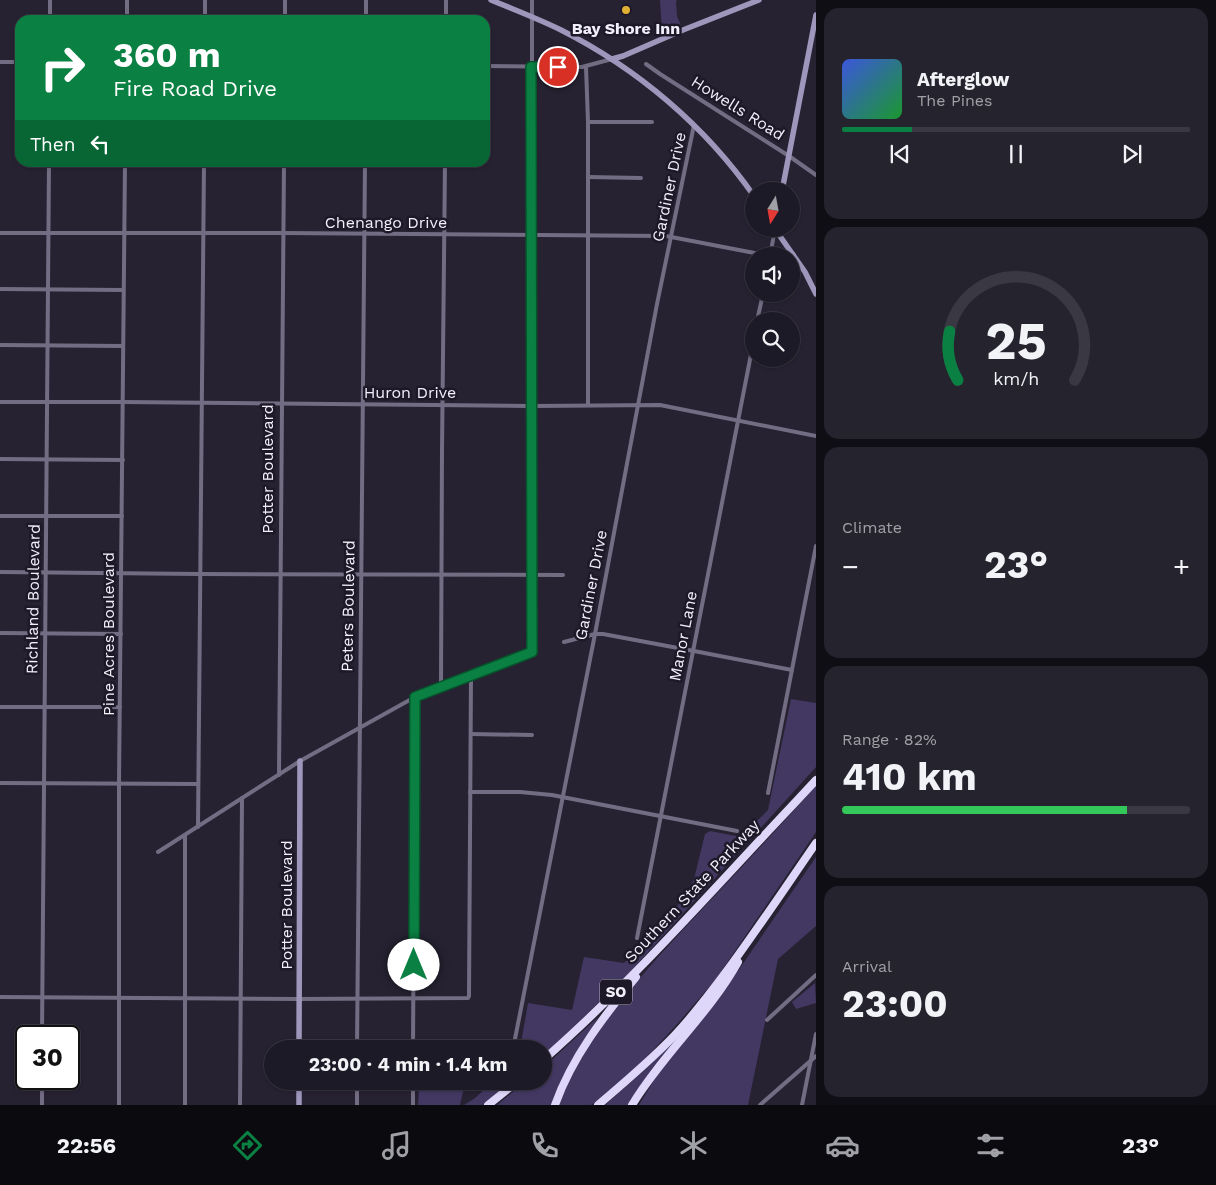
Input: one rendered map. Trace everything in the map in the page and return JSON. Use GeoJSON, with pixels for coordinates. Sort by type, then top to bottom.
{"type":"FeatureCollection","features":[{"type":"Feature","properties":{"kind":"highway"},"geometry":{"type":"LineString","coordinates":[[792,804],[816,772]]}},
{"type":"Feature","properties":{"kind":"highway","name":"Southern State Parkway"},"geometry":{"type":"LineString","coordinates":[[552,1052],[609,999],[687,919],[816,780]]}},
{"type":"Feature","properties":{"kind":"highway"},"geometry":{"type":"LineString","coordinates":[[598,1105],[676,1033],[706,999],[755,933],[816,843]]}},
{"type":"Feature","properties":{"kind":"highway"},"geometry":{"type":"LineString","coordinates":[[790,882],[816,853]]}},
{"type":"Feature","properties":{"kind":"highway"},"geometry":{"type":"LineString","coordinates":[[554,1105],[589,1038],[609,1010],[687,919]]}},
{"type":"Feature","properties":{"kind":"highway"},"geometry":{"type":"LineString","coordinates":[[632,1105],[656,1070],[728,981],[755,933]]}},
{"type":"Feature","properties":{"kind":"highway"},"geometry":{"type":"LineString","coordinates":[[488,1105],[507,1090]]}},
{"type":"Feature","properties":{"kind":"street"},"geometry":{"type":"LineString","coordinates":[[50,0],[50,15]]}},
{"type":"Feature","properties":{"kind":"street"},"geometry":{"type":"LineString","coordinates":[[126,15],[127,0]]}},
{"type":"Feature","properties":{"kind":"street"},"geometry":{"type":"LineString","coordinates":[[205,0],[205,15]]}},
{"type":"Feature","properties":{"kind":"street"},"geometry":{"type":"LineString","coordinates":[[285,0],[285,15]]}},
{"type":"Feature","properties":{"kind":"street"},"geometry":{"type":"LineString","coordinates":[[366,0],[366,15]]}},
{"type":"Feature","properties":{"kind":"street"},"geometry":{"type":"LineString","coordinates":[[446,0],[446,15]]}},
{"type":"Feature","properties":{"kind":"street"},"geometry":{"type":"LineString","coordinates":[[491,0],[576,38],[612,59],[659,93],[694,126],[724,158],[745,185]]}},
{"type":"Feature","properties":{"kind":"street"},"geometry":{"type":"LineString","coordinates":[[158,852],[300,761],[415,697],[532,652],[532,0]]}},
{"type":"Feature","properties":{"kind":"street"},"geometry":{"type":"LineString","coordinates":[[490,66],[586,67],[623,56],[759,0]]}},
{"type":"Feature","properties":{"kind":"street"},"geometry":{"type":"LineString","coordinates":[[784,182],[816,15]]}},
{"type":"Feature","properties":{"kind":"street"},"geometry":{"type":"LineString","coordinates":[[0,62],[15,62]]}},
{"type":"Feature","properties":{"kind":"street","name":"Howells Road"},"geometry":{"type":"LineString","coordinates":[[646,64],[789,156],[816,176]]}},
{"type":"Feature","properties":{"kind":"street"},"geometry":{"type":"LineString","coordinates":[[586,67],[588,122],[588,405]]}},
{"type":"Feature","properties":{"kind":"street"},"geometry":{"type":"LineString","coordinates":[[588,122],[652,122]]}},
{"type":"Feature","properties":{"kind":"street","name":"Gardiner Drive"},"geometry":{"type":"LineString","coordinates":[[515,1040],[694,126]]}},
{"type":"Feature","properties":{"kind":"street","name":"Richland Boulevard"},"geometry":{"type":"LineString","coordinates":[[42,1025],[48,167]]}},
{"type":"Feature","properties":{"kind":"street","name":"Pine Acres Boulevard"},"geometry":{"type":"LineString","coordinates":[[119,1105],[120,708],[125,167]]}},
{"type":"Feature","properties":{"kind":"street"},"geometry":{"type":"LineString","coordinates":[[198,827],[204,167]]}},
{"type":"Feature","properties":{"kind":"street","name":"Potter Boulevard"},"geometry":{"type":"LineString","coordinates":[[279,775],[284,167]]}},
{"type":"Feature","properties":{"kind":"street","name":"Peters Boulevard"},"geometry":{"type":"LineString","coordinates":[[357,1040],[365,167]]}},
{"type":"Feature","properties":{"kind":"street"},"geometry":{"type":"LineString","coordinates":[[441,686],[445,167]]}},
{"type":"Feature","properties":{"kind":"street"},"geometry":{"type":"LineString","coordinates":[[588,177],[641,178]]}},
{"type":"Feature","properties":{"kind":"street","name":"Chenango Drive"},"geometry":{"type":"LineString","coordinates":[[0,233],[283,233],[671,237],[745,251]]}},
{"type":"Feature","properties":{"kind":"street"},"geometry":{"type":"LineString","coordinates":[[800,265],[816,285]]}},
{"type":"Feature","properties":{"kind":"street"},"geometry":{"type":"LineString","coordinates":[[805,272],[816,294]]}},
{"type":"Feature","properties":{"kind":"street"},"geometry":{"type":"LineString","coordinates":[[0,289],[123,290]]}},
{"type":"Feature","properties":{"kind":"street"},"geometry":{"type":"LineString","coordinates":[[0,345],[123,346]]}},
{"type":"Feature","properties":{"kind":"street","name":"Manor Lane"},"geometry":{"type":"LineString","coordinates":[[637,938],[748,367]]}},
{"type":"Feature","properties":{"kind":"street","name":"Huron Drive"},"geometry":{"type":"LineString","coordinates":[[0,402],[532,406],[660,405],[816,436]]}},
{"type":"Feature","properties":{"kind":"street"},"geometry":{"type":"LineString","coordinates":[[0,459],[122,460]]}},
{"type":"Feature","properties":{"kind":"street"},"geometry":{"type":"LineString","coordinates":[[0,516],[122,516]]}},
{"type":"Feature","properties":{"kind":"street"},"geometry":{"type":"LineString","coordinates":[[768,793],[816,546]]}},
{"type":"Feature","properties":{"kind":"street"},"geometry":{"type":"LineString","coordinates":[[0,572],[563,575]]}},
{"type":"Feature","properties":{"kind":"street"},"geometry":{"type":"LineString","coordinates":[[0,633],[121,634]]}},
{"type":"Feature","properties":{"kind":"street"},"geometry":{"type":"LineString","coordinates":[[564,642],[595,634],[792,670]]}},
{"type":"Feature","properties":{"kind":"street"},"geometry":{"type":"LineString","coordinates":[[0,997],[467,998],[469,996],[471,675]]}},
{"type":"Feature","properties":{"kind":"street"},"geometry":{"type":"LineString","coordinates":[[413,1040],[415,697]]}},
{"type":"Feature","properties":{"kind":"street"},"geometry":{"type":"LineString","coordinates":[[0,707],[120,708]]}},
{"type":"Feature","properties":{"kind":"street"},"geometry":{"type":"LineString","coordinates":[[471,734],[532,735]]}},
{"type":"Feature","properties":{"kind":"street","name":"Potter Boulevard"},"geometry":{"type":"LineString","coordinates":[[299,1040],[300,761]]}},
{"type":"Feature","properties":{"kind":"street"},"geometry":{"type":"LineString","coordinates":[[0,783],[198,784]]}},
{"type":"Feature","properties":{"kind":"street"},"geometry":{"type":"LineString","coordinates":[[470,792],[520,792],[562,796],[737,832]]}},
{"type":"Feature","properties":{"kind":"street"},"geometry":{"type":"LineString","coordinates":[[240,1105],[242,798]]}},
{"type":"Feature","properties":{"kind":"street"},"geometry":{"type":"LineString","coordinates":[[184,1105],[185,836]]}},
{"type":"Feature","properties":{"kind":"street"},"geometry":{"type":"LineString","coordinates":[[767,1020],[816,975]]}},
{"type":"Feature","properties":{"kind":"street"},"geometry":{"type":"LineString","coordinates":[[802,1105],[816,1034]]}},
{"type":"Feature","properties":{"kind":"street"},"geometry":{"type":"LineString","coordinates":[[760,1105],[816,1056]]}},
{"type":"Feature","properties":{"kind":"street"},"geometry":{"type":"LineString","coordinates":[[42,1090],[42,1105]]}},
{"type":"Feature","properties":{"kind":"street"},"geometry":{"type":"LineString","coordinates":[[298,1105],[299,1090]]}},
{"type":"Feature","properties":{"kind":"street"},"geometry":{"type":"LineString","coordinates":[[357,1090],[357,1105]]}},
{"type":"Feature","properties":{"kind":"street"},"geometry":{"type":"LineString","coordinates":[[413,1090],[413,1105]]}},
{"type":"Feature","properties":{"kind":"shaded area"},"geometry":{"type":"Polygon","coordinates":[[[660,0],[677,0],[677,16],[681,26],[662,32],[660,0]]]}},
{"type":"Feature","properties":{"kind":"shaded area"},"geometry":{"type":"Polygon","coordinates":[[[791,699],[816,703],[816,767],[628,974],[552,1047],[552,1040],[522,1040],[528,1003],[572,1010],[584,957],[624,963],[680,903],[694,879],[705,834],[710,831],[741,837],[768,810],[791,699]]]}},
{"type":"Feature","properties":{"kind":"shaded area"},"geometry":{"type":"Polygon","coordinates":[[[816,786],[816,832],[716,979],[644,1060],[603,1097],[591,1105],[558,1105],[587,1049],[624,998],[664,950],[816,786]]]}},
{"type":"Feature","properties":{"kind":"shaded area"},"geometry":{"type":"Polygon","coordinates":[[[816,857],[816,926],[778,959],[748,1105],[639,1105],[657,1075],[711,1008],[816,857]]]}},
{"type":"Feature","properties":{"kind":"shaded area"},"geometry":{"type":"Polygon","coordinates":[[[815,983],[816,1003],[796,1009],[792,1002],[815,983]]]}},
{"type":"Feature","properties":{"kind":"shaded area"},"geometry":{"type":"Polygon","coordinates":[[[598,1017],[551,1105],[497,1105],[515,1090],[552,1090],[552,1060],[598,1017]]]}},
{"type":"Feature","properties":{"kind":"shaded area"},"geometry":{"type":"Polygon","coordinates":[[[676,1039],[630,1105],[605,1105],[647,1068],[676,1039]]]}},
{"type":"Feature","properties":{"kind":"shaded area"},"geometry":{"type":"Polygon","coordinates":[[[419,1090],[463,1090],[460,1105],[418,1105],[419,1090]]]}},
{"type":"Feature","properties":{"kind":"shaded area"},"geometry":{"type":"Polygon","coordinates":[[[484,1090],[501,1090],[482,1105],[464,1105],[484,1090]]]}},
{"type":"Feature","properties":{"kind":"place","name":"Bay Shore Inn"},"geometry":{"type":"Point","coordinates":[626,10]}},
{"type":"Feature","properties":{"kind":"route"},"geometry":{"type":"LineString","coordinates":[[414,965],[415,697],[532,652],[531,67],[558,67]]}}]}
